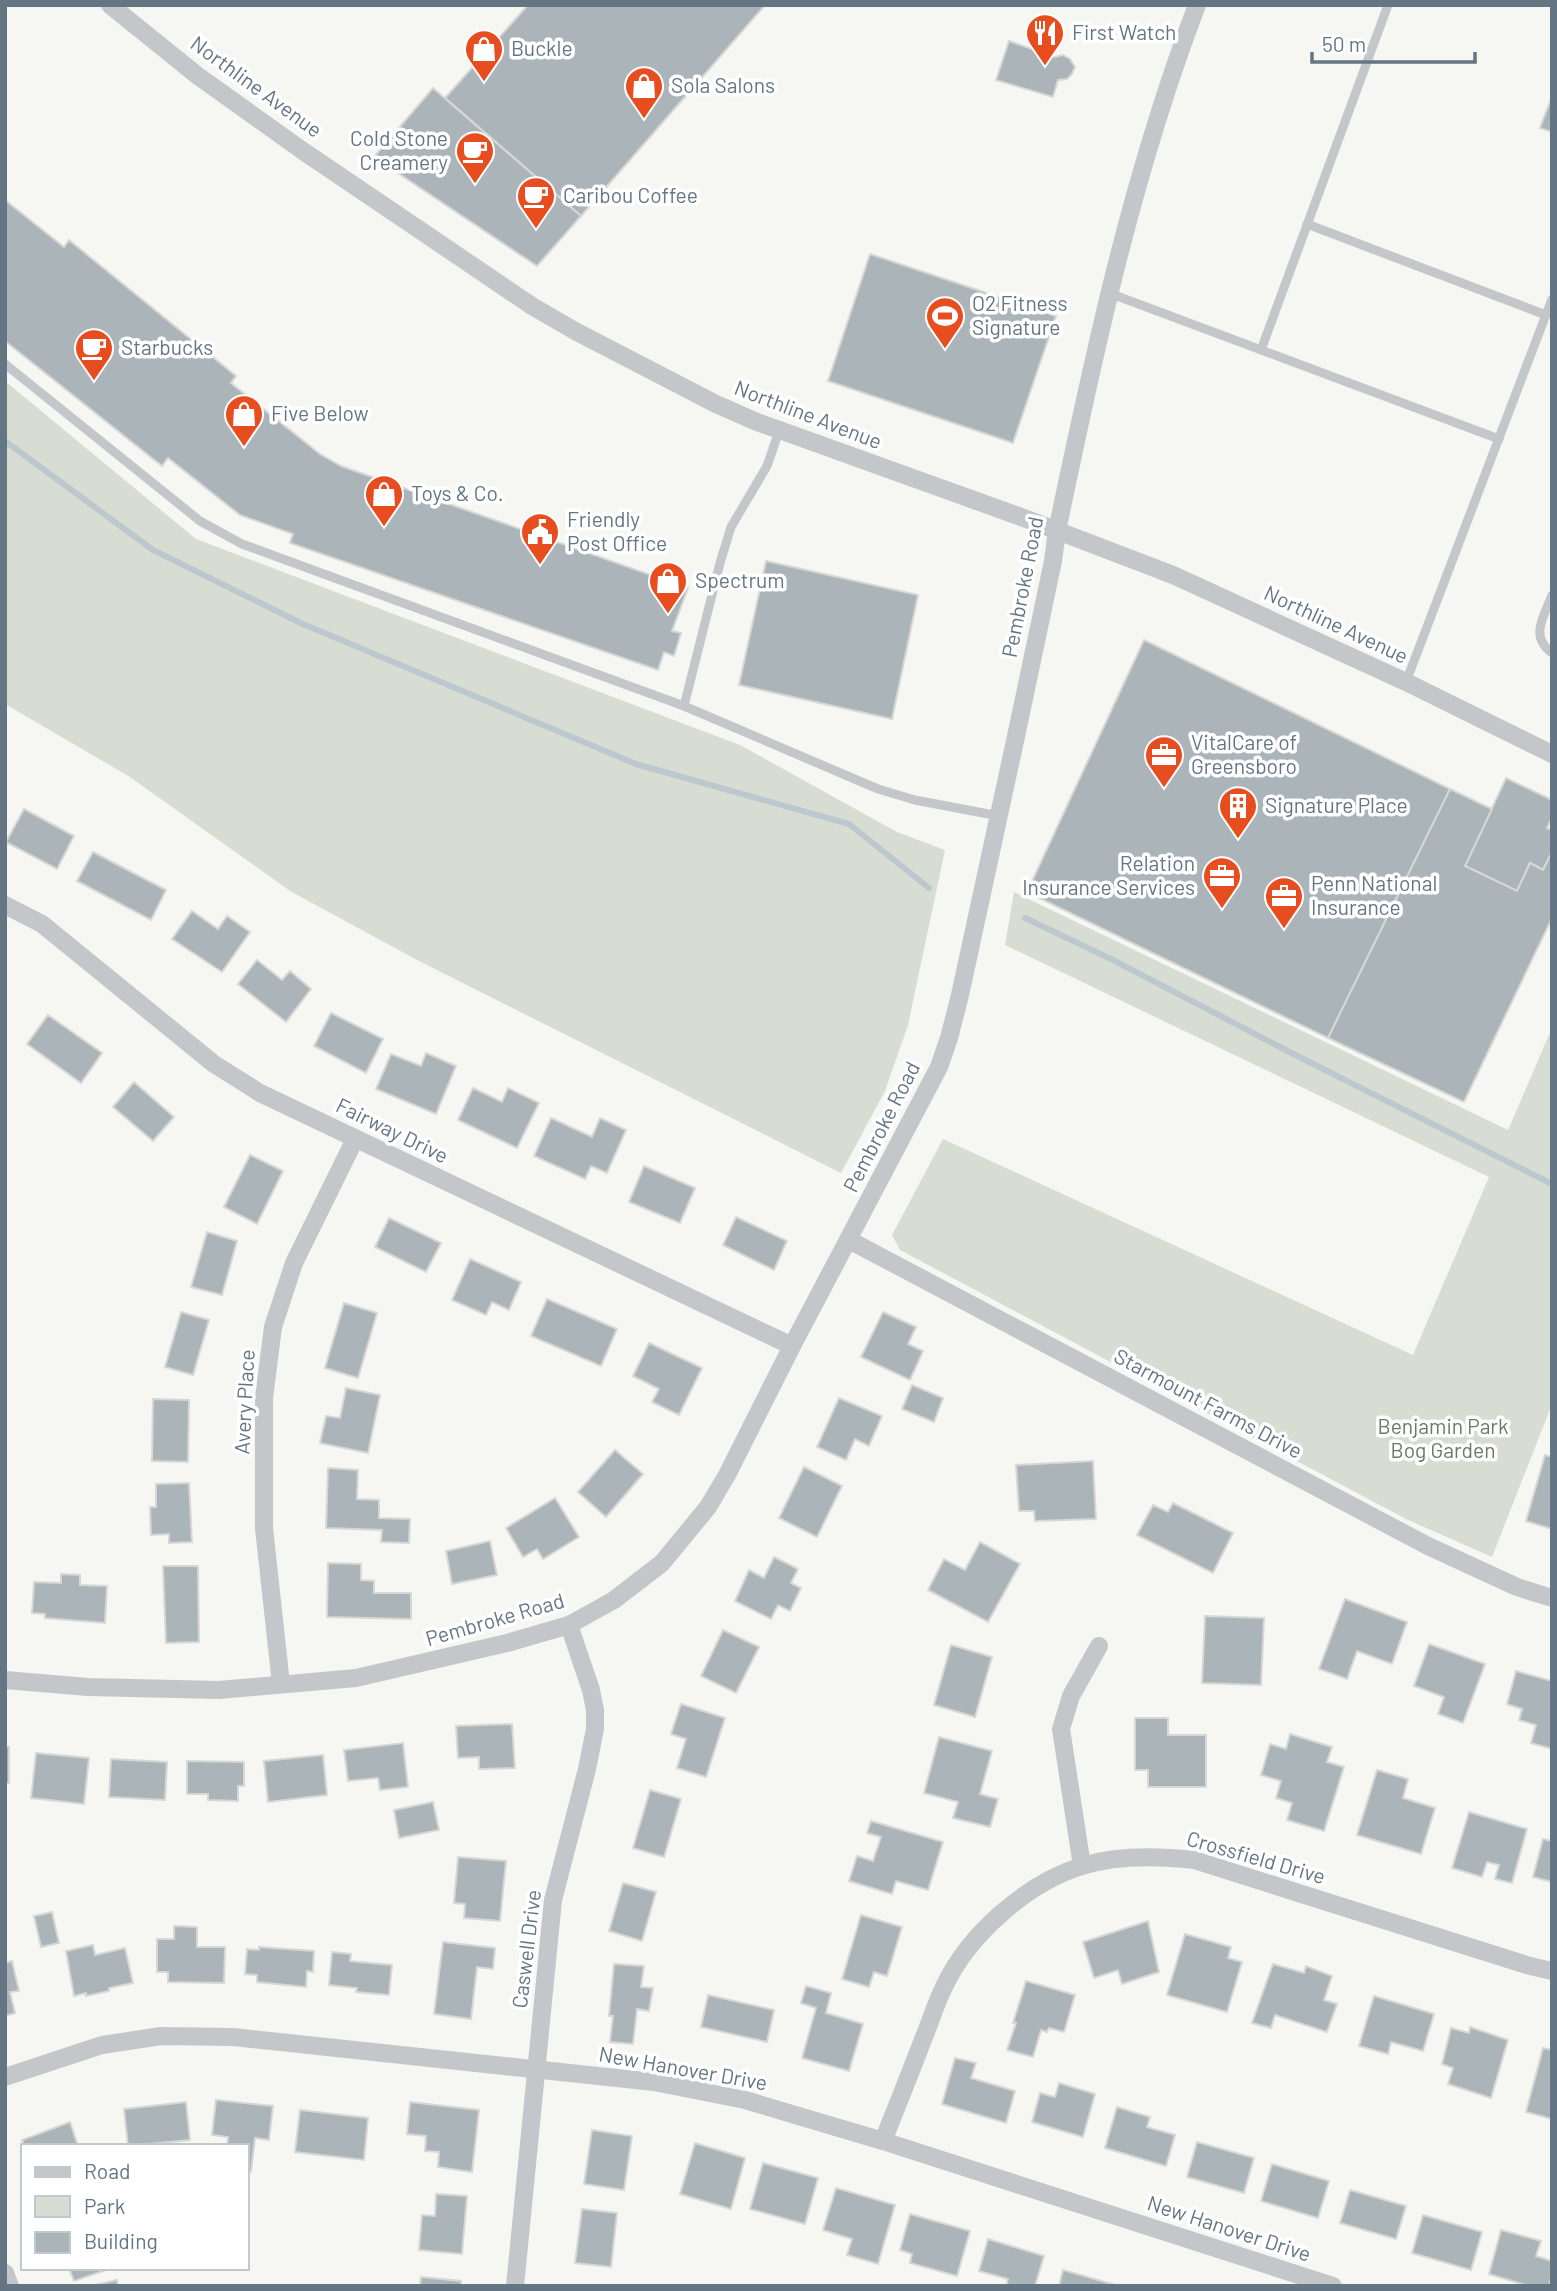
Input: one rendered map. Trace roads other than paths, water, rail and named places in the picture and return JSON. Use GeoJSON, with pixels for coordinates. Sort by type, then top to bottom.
{"type":"FeatureCollection","features":[{"type":"Feature","properties":{"kind":"street","name":"Northline Avenue"},"geometry":{"type":"LineString","coordinates":[[110,5],[198,76],[303,151],[532,306],[575,331],[716,404],[779,431],[1173,575],[1406,682],[1552,754]]}},
{"type":"Feature","properties":{"kind":"street","name":"Pembroke Road"},"geometry":{"type":"LineString","coordinates":[[5,1680],[88,1687],[219,1690],[356,1678],[470,1652],[569,1625],[614,1600],[662,1563],[708,1507],[928,1090],[949,1038],[999,816],[1109,293],[1159,114],[1197,5]]}},
{"type":"Feature","properties":{"kind":"street","name":"Fairway Drive"},"geometry":{"type":"LineString","coordinates":[[5,905],[42,924],[214,1064],[260,1093],[792,1346]]}},
{"type":"Feature","properties":{"kind":"street","name":"Avery Place"},"geometry":{"type":"LineString","coordinates":[[281,1684],[264,1528],[264,1398],[273,1326],[294,1263],[355,1139]]}},
{"type":"Feature","properties":{"kind":"street","name":"Starmount Farms Drive"},"geometry":{"type":"LineString","coordinates":[[849,1240],[1429,1546],[1517,1587],[1552,1598]]}},
{"type":"Feature","properties":{"kind":"street","name":"Caswell Drive"},"geometry":{"type":"LineString","coordinates":[[515,2286],[553,1900],[595,1728],[591,1690],[569,1625]]}},
{"type":"Feature","properties":{"kind":"street"},"geometry":{"type":"LineString","coordinates":[[1082,1866],[1061,1729],[1071,1696],[1099,1646]]}},
{"type":"Feature","properties":{"kind":"street","name":"Crossfield Drive"},"geometry":{"type":"LineString","coordinates":[[883,2141],[944,1986],[969,1946],[1002,1912],[1045,1883],[1082,1866],[1160,1856],[1194,1860],[1552,1971]]}},
{"type":"Feature","properties":{"kind":"street","name":"New Hanover Drive"},"geometry":{"type":"LineString","coordinates":[[5,2077],[102,2045],[161,2036],[233,2038],[654,2082],[745,2100],[883,2141],[1333,2286]]}},
{"type":"Feature","properties":{"kind":"street"},"geometry":{"type":"LineString","coordinates":[[5,2273],[10,2286]]}},
{"type":"Feature","properties":{"kind":"lane"},"geometry":{"type":"LineString","coordinates":[[1261,350],[1388,5]]}},
{"type":"Feature","properties":{"kind":"lane"},"geometry":{"type":"LineString","coordinates":[[1307,224],[1546,315]]}},
{"type":"Feature","properties":{"kind":"lane"},"geometry":{"type":"LineString","coordinates":[[1109,293],[1499,439]]}},
{"type":"Feature","properties":{"kind":"lane"},"geometry":{"type":"LineString","coordinates":[[1406,682],[1552,299]]}},
{"type":"Feature","properties":{"kind":"lane"},"geometry":{"type":"LineString","coordinates":[[5,364],[200,521],[243,544],[684,706],[878,789],[915,800],[999,816]]}},
{"type":"Feature","properties":{"kind":"lane"},"geometry":{"type":"LineString","coordinates":[[684,706],[731,527],[767,466],[779,431]]}},
{"type":"Feature","properties":{"kind":"lane"},"geometry":{"type":"LineString","coordinates":[[1552,595],[1538,633],[1542,645],[1552,653]]}},
{"type":"Feature","properties":{"kind":"waterway"},"geometry":{"type":"LineString","coordinates":[[5,441],[153,550],[303,624],[636,764],[849,824],[929,888]]}},
{"type":"Feature","properties":{"kind":"waterway"},"geometry":{"type":"LineString","coordinates":[[1025,918],[1111,959],[1552,1184]]}},
{"type":"Feature","properties":{"kind":"place","name":"First Watch"},"geometry":{"type":"Point","coordinates":[1045,67]}},
{"type":"Feature","properties":{"kind":"place","name":"Buckle"},"geometry":{"type":"Point","coordinates":[484,83]}},
{"type":"Feature","properties":{"kind":"place","name":"Sola Salons"},"geometry":{"type":"Point","coordinates":[644,120]}},
{"type":"Feature","properties":{"kind":"place","name":"Cold Stone Creamery"},"geometry":{"type":"Point","coordinates":[475,185]}},
{"type":"Feature","properties":{"kind":"place","name":"Caribou Coffee"},"geometry":{"type":"Point","coordinates":[536,230]}},
{"type":"Feature","properties":{"kind":"place","name":"O2 Fitness Signature"},"geometry":{"type":"Point","coordinates":[945,350]}},
{"type":"Feature","properties":{"kind":"place","name":"Starbucks"},"geometry":{"type":"Point","coordinates":[94,382]}},
{"type":"Feature","properties":{"kind":"place","name":"Five Below"},"geometry":{"type":"Point","coordinates":[244,448]}},
{"type":"Feature","properties":{"kind":"place","name":"Toys & Co."},"geometry":{"type":"Point","coordinates":[384,528]}},
{"type":"Feature","properties":{"kind":"place","name":"Friendly Post Office"},"geometry":{"type":"Point","coordinates":[540,566]}},
{"type":"Feature","properties":{"kind":"place","name":"Spectrum"},"geometry":{"type":"Point","coordinates":[668,615]}},
{"type":"Feature","properties":{"kind":"place","name":"VitalCare of Greensboro"},"geometry":{"type":"Point","coordinates":[1164,789]}},
{"type":"Feature","properties":{"kind":"place","name":"Signature Place"},"geometry":{"type":"Point","coordinates":[1238,840]}},
{"type":"Feature","properties":{"kind":"place","name":"Relation Insurance Services"},"geometry":{"type":"Point","coordinates":[1222,910]}},
{"type":"Feature","properties":{"kind":"place","name":"Penn National Insurance"},"geometry":{"type":"Point","coordinates":[1284,930]}},
{"type":"Feature","properties":{"kind":"park label","name":"Benjamin Park Bog Garden"},"geometry":{"type":"Point","coordinates":[1443,1439]}}]}
